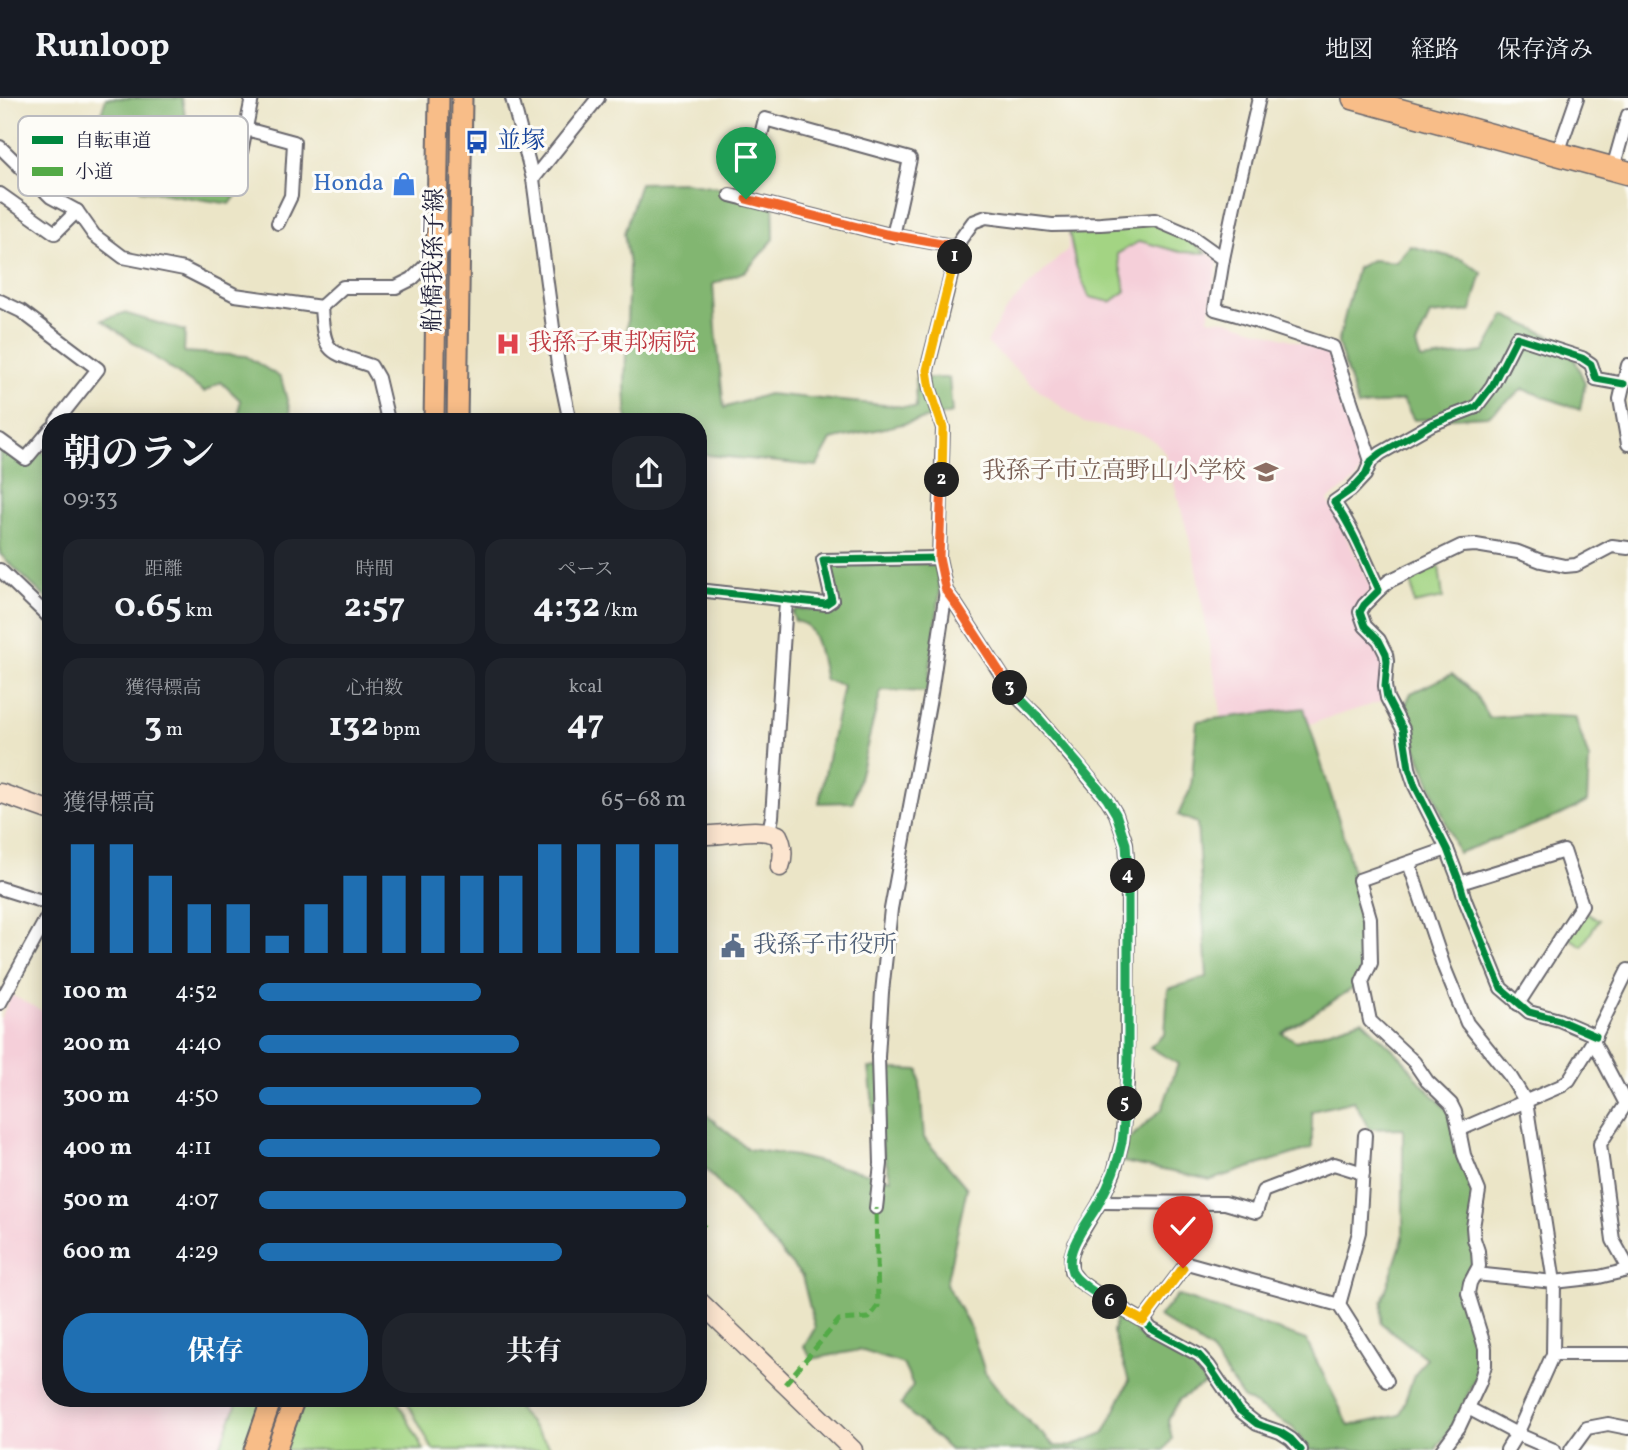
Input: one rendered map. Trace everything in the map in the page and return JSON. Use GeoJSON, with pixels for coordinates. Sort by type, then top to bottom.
{"type":"FeatureCollection","features":[{"type":"Feature","properties":{"kind":"highway"},"geometry":{"type":"LineString","coordinates":[[1354,98],[1620,170]]}},
{"type":"Feature","properties":{"kind":"main road","name":"船橋我孫子線"},"geometry":{"type":"LineString","coordinates":[[434,413],[439,98]]}},
{"type":"Feature","properties":{"kind":"main road","name":"船橋我孫子線"},"geometry":{"type":"LineString","coordinates":[[457,413],[462,98]]}},
{"type":"Feature","properties":{"kind":"main road"},"geometry":{"type":"LineString","coordinates":[[254,1450],[269,1407]]}},
{"type":"Feature","properties":{"kind":"main road"},"geometry":{"type":"LineString","coordinates":[[276,1450],[292,1407]]}},
{"type":"Feature","properties":{"kind":"street"},"geometry":{"type":"LineString","coordinates":[[248,119],[252,98]]}},
{"type":"Feature","properties":{"kind":"street"},"geometry":{"type":"LineString","coordinates":[[512,98],[533,179],[558,365],[568,413]]}},
{"type":"Feature","properties":{"kind":"street"},"geometry":{"type":"LineString","coordinates":[[533,179],[598,98]]}},
{"type":"Feature","properties":{"kind":"street"},"geometry":{"type":"LineString","coordinates":[[1259,98],[1235,201],[1215,309],[1333,347],[1371,461]]}},
{"type":"Feature","properties":{"kind":"street"},"geometry":{"type":"LineString","coordinates":[[1558,153],[1577,98]]}},
{"type":"Feature","properties":{"kind":"street"},"geometry":{"type":"LineString","coordinates":[[1620,170],[1628,116]]}},
{"type":"Feature","properties":{"kind":"street"},"geometry":{"type":"LineString","coordinates":[[746,199],[765,119],[910,159],[893,236]]}},
{"type":"Feature","properties":{"kind":"street"},"geometry":{"type":"LineString","coordinates":[[248,130],[294,142],[291,196],[278,223]]}},
{"type":"Feature","properties":{"kind":"street"},"geometry":{"type":"LineString","coordinates":[[0,147],[18,165]]}},
{"type":"Feature","properties":{"kind":"street"},"geometry":{"type":"LineString","coordinates":[[0,194],[55,233],[77,211]]}},
{"type":"Feature","properties":{"kind":"street"},"geometry":{"type":"LineString","coordinates":[[730,195],[893,236],[958,247]]}},
{"type":"Feature","properties":{"kind":"street"},"geometry":{"type":"LineString","coordinates":[[50,196],[77,211],[94,235],[123,257],[184,270],[235,295],[321,307]]}},
{"type":"Feature","properties":{"kind":"street"},"geometry":{"type":"LineString","coordinates":[[876,1209],[881,1164],[878,1057],[881,992],[889,923],[931,693],[946,591],[939,558],[943,428],[930,389],[927,370],[960,240],[973,222],[986,217],[1052,225],[1156,219],[1188,234],[1223,259]]}},
{"type":"Feature","properties":{"kind":"street"},"geometry":{"type":"LineString","coordinates":[[321,307],[343,287],[396,287],[412,279],[459,233]]}},
{"type":"Feature","properties":{"kind":"street"},"geometry":{"type":"LineString","coordinates":[[0,301],[21,311],[98,369],[63,413]]}},
{"type":"Feature","properties":{"kind":"street"},"geometry":{"type":"LineString","coordinates":[[321,307],[324,339],[328,347],[340,355],[371,366],[378,377],[386,413]]}},
{"type":"Feature","properties":{"kind":"street"},"geometry":{"type":"LineString","coordinates":[[1379,590],[1334,502],[1366,475],[1371,461],[1381,453],[1432,424],[1476,407],[1492,386],[1517,337],[1582,358],[1591,364],[1597,379],[1624,384]]}},
{"type":"Feature","properties":{"kind":"street"},"geometry":{"type":"LineString","coordinates":[[1628,366],[1624,384],[1628,444]]}},
{"type":"Feature","properties":{"kind":"street"},"geometry":{"type":"LineString","coordinates":[[0,440],[26,460],[42,440]]}},
{"type":"Feature","properties":{"kind":"street"},"geometry":{"type":"LineString","coordinates":[[1475,1274],[1554,1282],[1588,1279],[1628,1268],[1613,1240],[1600,1144],[1626,1104],[1595,1038],[1559,1020],[1529,1012],[1501,988],[1447,849],[1415,786],[1409,768],[1403,729],[1387,698],[1386,653],[1379,640],[1365,626],[1360,612],[1389,581],[1461,546],[1476,545],[1518,552],[1565,566],[1576,565],[1612,546],[1628,548]]}},
{"type":"Feature","properties":{"kind":"street"},"geometry":{"type":"LineString","coordinates":[[707,591],[825,604],[832,600],[823,560],[939,558]]}},
{"type":"Feature","properties":{"kind":"street"},"geometry":{"type":"LineString","coordinates":[[0,570],[42,610]]}},
{"type":"Feature","properties":{"kind":"street"},"geometry":{"type":"LineString","coordinates":[[946,591],[1013,693],[1035,714],[1107,799],[1116,814],[1126,844],[1127,1083],[1122,1142],[1114,1172],[1075,1244],[1071,1257],[1072,1271],[1079,1281],[1143,1321],[1150,1329],[1205,1360],[1234,1405],[1257,1424],[1291,1439],[1301,1450]]}},
{"type":"Feature","properties":{"kind":"street"},"geometry":{"type":"LineString","coordinates":[[769,831],[786,601]]}},
{"type":"Feature","properties":{"kind":"street"},"geometry":{"type":"LineString","coordinates":[[0,793],[42,808]]}},
{"type":"Feature","properties":{"kind":"street"},"geometry":{"type":"LineString","coordinates":[[707,836],[769,831],[778,835],[782,842],[782,863],[779,867]]}},
{"type":"Feature","properties":{"kind":"street"},"geometry":{"type":"LineString","coordinates":[[1442,1450],[1459,1427],[1485,1365],[1485,1349],[1468,1293],[1469,1283],[1479,1266],[1474,1227],[1479,1191],[1464,1155],[1451,1104],[1427,1081],[1414,1062],[1370,1021],[1362,982],[1371,963],[1370,918],[1359,880],[1447,849]]}},
{"type":"Feature","properties":{"kind":"street"},"geometry":{"type":"LineString","coordinates":[[1460,883],[1564,851],[1582,905],[1518,1004]]}},
{"type":"Feature","properties":{"kind":"street"},"geometry":{"type":"LineString","coordinates":[[1409,863],[1444,967],[1467,1023],[1510,1076],[1526,1102],[1554,1282],[1553,1354],[1517,1434],[1507,1450]]}},
{"type":"Feature","properties":{"kind":"street"},"geometry":{"type":"LineString","coordinates":[[0,888],[42,901]]}},
{"type":"Feature","properties":{"kind":"street"},"geometry":{"type":"LineString","coordinates":[[0,1003],[6,976],[42,922]]}},
{"type":"Feature","properties":{"kind":"street"},"geometry":{"type":"LineString","coordinates":[[1459,1130],[1526,1102],[1569,1080],[1595,1038],[1628,970]]}},
{"type":"Feature","properties":{"kind":"street"},"geometry":{"type":"LineString","coordinates":[[1339,1305],[1359,1232],[1366,1135]]}},
{"type":"Feature","properties":{"kind":"street"},"geometry":{"type":"LineString","coordinates":[[1100,1202],[1225,1203],[1256,1212],[1263,1191],[1334,1164],[1363,1174]]}},
{"type":"Feature","properties":{"kind":"street"},"geometry":{"type":"LineString","coordinates":[[1143,1321],[1187,1263],[1339,1305],[1387,1381]]}},
{"type":"Feature","properties":{"kind":"street"},"geometry":{"type":"LineString","coordinates":[[707,1309],[853,1450]]}},
{"type":"Feature","properties":{"kind":"street"},"geometry":{"type":"LineString","coordinates":[[1553,1354],[1628,1354]]}},
{"type":"Feature","properties":{"kind":"street"},"geometry":{"type":"LineString","coordinates":[[1468,1408],[1554,1450]]}},
{"type":"Feature","properties":{"kind":"street"},"geometry":{"type":"LineString","coordinates":[[1571,1450],[1587,1428],[1608,1424],[1628,1428]]}},
{"type":"Feature","properties":{"kind":"shaded area","name":"我孫子市立高野山小学校"},"geometry":{"type":"Polygon","coordinates":[[[1071,228],[1190,239],[1218,261],[1208,319],[1226,320],[1324,350],[1330,355],[1365,455],[1365,464],[1356,480],[1328,500],[1372,588],[1358,608],[1382,659],[1383,701],[1300,727],[1223,724],[1194,556],[1166,455],[1156,442],[1142,434],[1084,423],[1041,392],[987,343],[1003,314],[1023,291],[1068,249],[1068,233],[1071,228]]]}},
{"type":"Feature","properties":{"kind":"shaded area"},"geometry":{"type":"Polygon","coordinates":[[[11,995],[42,1010],[42,1407],[248,1407],[233,1450],[0,1450],[0,1019],[11,995]]]}},
{"type":"Feature","properties":{"kind":"green space"},"geometry":{"type":"Polygon","coordinates":[[[106,98],[182,98],[185,116],[100,116],[106,98]]]}},
{"type":"Feature","properties":{"kind":"green space"},"geometry":{"type":"Polygon","coordinates":[[[685,182],[773,196],[774,239],[746,271],[713,284],[724,408],[768,394],[916,408],[915,378],[949,378],[952,413],[831,440],[817,466],[707,455],[707,413],[627,413],[629,265],[624,233],[640,183],[685,182]]]}},
{"type":"Feature","properties":{"kind":"green space"},"geometry":{"type":"Polygon","coordinates":[[[179,196],[236,196],[230,204],[179,196]]]}},
{"type":"Feature","properties":{"kind":"green space"},"geometry":{"type":"Polygon","coordinates":[[[1152,223],[1188,239],[1206,253],[1180,252],[1140,241],[1117,254],[1126,291],[1111,302],[1089,297],[1076,266],[1069,232],[1071,229],[1152,223]]]}},
{"type":"Feature","properties":{"kind":"green space"},"geometry":{"type":"Polygon","coordinates":[[[1410,246],[1463,260],[1482,273],[1471,311],[1430,315],[1416,345],[1421,360],[1484,352],[1505,315],[1568,344],[1585,383],[1580,410],[1523,389],[1488,416],[1414,420],[1403,400],[1358,407],[1338,343],[1357,268],[1372,260],[1396,262],[1410,246]]]}},
{"type":"Feature","properties":{"kind":"green space"},"geometry":{"type":"Polygon","coordinates":[[[124,313],[185,331],[184,352],[246,356],[281,378],[291,413],[239,413],[240,400],[221,382],[204,392],[102,320],[124,313]]]}},
{"type":"Feature","properties":{"kind":"green space"},"geometry":{"type":"Polygon","coordinates":[[[0,446],[42,453],[42,594],[0,554],[0,446]]]}},
{"type":"Feature","properties":{"kind":"green space"},"geometry":{"type":"Polygon","coordinates":[[[932,562],[936,565],[940,592],[927,692],[881,690],[853,802],[819,803],[843,685],[825,680],[813,635],[806,625],[795,621],[792,613],[797,609],[830,610],[835,606],[836,595],[827,566],[932,562]]]}},
{"type":"Feature","properties":{"kind":"green space"},"geometry":{"type":"Polygon","coordinates":[[[1439,566],[1443,598],[1414,604],[1411,578],[1439,566]]]}},
{"type":"Feature","properties":{"kind":"green space"},"geometry":{"type":"Polygon","coordinates":[[[1452,674],[1475,694],[1489,718],[1522,715],[1575,717],[1589,759],[1587,802],[1561,815],[1458,853],[1402,712],[1411,693],[1452,674]]]}},
{"type":"Feature","properties":{"kind":"green space"},"geometry":{"type":"Polygon","coordinates":[[[1304,708],[1346,843],[1360,908],[1365,958],[1355,987],[1282,1033],[1296,1041],[1362,1020],[1401,1057],[1422,1084],[1450,1112],[1473,1191],[1474,1264],[1463,1293],[1480,1349],[1481,1366],[1454,1424],[1435,1450],[1309,1450],[1293,1428],[1243,1398],[1210,1350],[1159,1317],[1177,1295],[1306,1340],[1349,1426],[1400,1415],[1413,1378],[1426,1358],[1381,1323],[1382,1302],[1403,1238],[1403,1128],[1369,1129],[1354,1101],[1312,1111],[1312,1148],[1211,1180],[1123,1162],[1126,1142],[1162,1109],[1178,1064],[1150,1047],[1165,1034],[1168,989],[1207,977],[1197,823],[1178,815],[1191,788],[1197,721],[1304,708]]]}},
{"type":"Feature","properties":{"kind":"green space"},"geometry":{"type":"Polygon","coordinates":[[[1585,911],[1599,920],[1582,946],[1569,938],[1585,911]]]}},
{"type":"Feature","properties":{"kind":"green space"},"geometry":{"type":"Polygon","coordinates":[[[869,1068],[919,1070],[924,1138],[967,1188],[946,1284],[971,1329],[985,1372],[1008,1402],[1055,1446],[1072,1446],[1104,1433],[1129,1381],[1113,1332],[1117,1313],[1133,1322],[1136,1333],[1192,1364],[1205,1384],[1180,1399],[1168,1420],[1172,1439],[1164,1450],[950,1450],[901,1405],[913,1385],[903,1364],[860,1350],[812,1359],[804,1347],[815,1328],[802,1276],[707,1170],[707,1115],[748,1149],[795,1156],[891,1179],[875,1123],[869,1068]]]}},
{"type":"Feature","properties":{"kind":"green space"},"geometry":{"type":"Polygon","coordinates":[[[236,1407],[401,1407],[424,1450],[219,1450],[236,1407]]]}},
{"type":"Feature","properties":{"kind":"green space"},"geometry":{"type":"Polygon","coordinates":[[[410,1407],[520,1407],[518,1409],[553,1450],[433,1450],[410,1407]]]}},
{"type":"Feature","properties":{"kind":"marked path"},"geometry":{"type":"LineString","coordinates":[[785,1384],[839,1320],[869,1318],[878,1306],[876,1208]]}},
{"type":"Feature","properties":{"kind":"cycle path"},"geometry":{"type":"LineString","coordinates":[[1596,1036],[1559,1020],[1529,1012],[1501,988],[1447,849],[1415,786],[1409,768],[1403,729],[1387,698],[1386,654],[1379,640],[1365,626],[1360,612],[1379,590],[1353,534],[1334,502],[1351,490],[1365,475],[1371,461],[1381,453],[1432,424],[1476,407],[1492,386],[1517,337],[1582,358],[1591,364],[1596,379],[1624,384]]}},
{"type":"Feature","properties":{"kind":"cycle path"},"geometry":{"type":"LineString","coordinates":[[707,591],[826,604],[832,600],[823,560],[939,558],[946,591],[1013,693],[1035,714],[1107,799],[1116,814],[1126,843],[1127,1083],[1122,1142],[1114,1172],[1075,1244],[1071,1271],[1079,1281],[1105,1299],[1145,1322],[1151,1329],[1199,1355],[1239,1410],[1257,1424],[1291,1439],[1301,1450]]}},
{"type":"Feature","properties":{"kind":"place","name":"並塚"},"geometry":{"type":"Point","coordinates":[477,142]}},
{"type":"Feature","properties":{"kind":"place","name":"Honda"},"geometry":{"type":"Point","coordinates":[404,184]}},
{"type":"Feature","properties":{"kind":"place","name":"我孫子東邦病院"},"geometry":{"type":"Point","coordinates":[508,344]}},
{"type":"Feature","properties":{"kind":"place","name":"我孫子市立高野山小学校"},"geometry":{"type":"Point","coordinates":[1266,472]}},
{"type":"Feature","properties":{"kind":"place","name":"我孫子市役所"},"geometry":{"type":"Point","coordinates":[733,946]}},
{"type":"Feature","properties":{"kind":"route"},"geometry":{"type":"LineString","coordinates":[[746,199],[886,234],[958,247],[927,370],[930,389],[943,428],[939,558],[946,591],[1013,693],[1035,714],[1107,799],[1116,814],[1126,844],[1128,1061],[1122,1142],[1114,1172],[1075,1244],[1070,1264],[1079,1281],[1143,1321],[1183,1268]]}}]}
